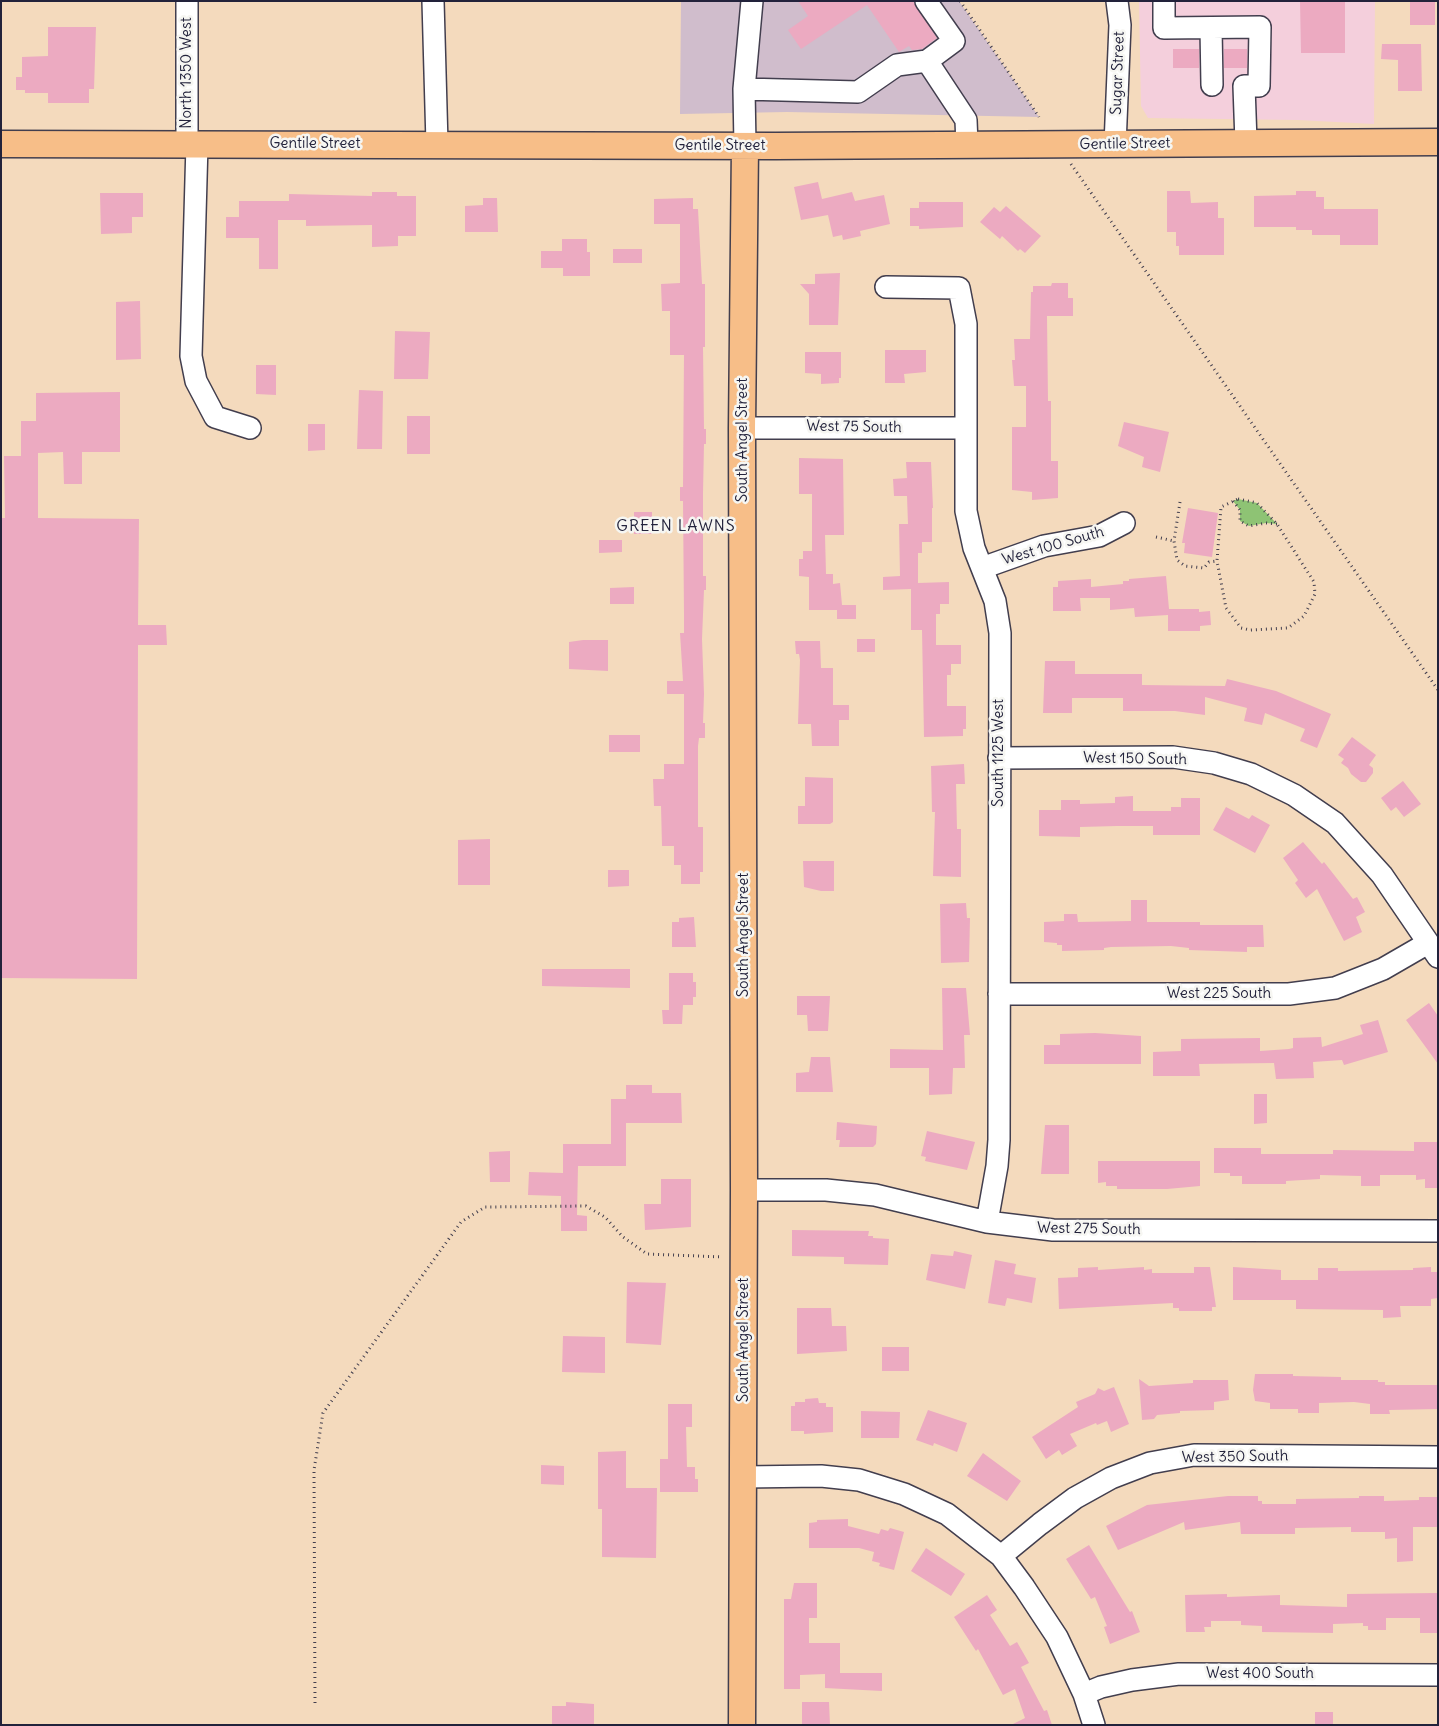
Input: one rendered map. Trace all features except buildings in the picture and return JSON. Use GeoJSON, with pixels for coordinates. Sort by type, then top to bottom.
{"type":"FeatureCollection","features":[{"type":"Feature","properties":{"kind":"main road","name":"Gentile Street"},"geometry":{"type":"LineString","coordinates":[[1,144],[745,146],[1438,142]]}},
{"type":"Feature","properties":{"kind":"main road","name":"South Angel Street"},"geometry":{"type":"LineString","coordinates":[[742,1725],[744,1190],[742,428],[745,146]]}},
{"type":"Feature","properties":{"kind":"street","name":"North 1350 West"},"geometry":{"type":"LineString","coordinates":[[187,1],[192,144],[191,356],[196,381],[215,417],[250,428]]}},
{"type":"Feature","properties":{"kind":"street"},"geometry":{"type":"LineString","coordinates":[[433,1],[437,144]]}},
{"type":"Feature","properties":{"kind":"street"},"geometry":{"type":"LineString","coordinates":[[745,146],[744,89],[752,1]]}},
{"type":"Feature","properties":{"kind":"street"},"geometry":{"type":"LineString","coordinates":[[744,89],[858,92],[897,65],[927,61],[954,41],[926,1]]}},
{"type":"Feature","properties":{"kind":"street","name":"Sugar Street"},"geometry":{"type":"LineString","coordinates":[[1115,145],[1120,25],[1116,1]]}},
{"type":"Feature","properties":{"kind":"street"},"geometry":{"type":"LineString","coordinates":[[1164,1],[1164,28],[1260,27],[1259,86],[1244,86],[1246,142]]}},
{"type":"Feature","properties":{"kind":"street"},"geometry":{"type":"LineString","coordinates":[[1211,28],[1212,85]]}},
{"type":"Feature","properties":{"kind":"street"},"geometry":{"type":"LineString","coordinates":[[927,61],[966,120],[967,145]]}},
{"type":"Feature","properties":{"kind":"street","name":"South 1125 West"},"geometry":{"type":"LineString","coordinates":[[886,287],[959,288],[966,324],[966,511],[974,548],[995,601],[1000,633],[999,1140],[997,1166],[986,1222]]}},
{"type":"Feature","properties":{"kind":"street","name":"West 75 South"},"geometry":{"type":"LineString","coordinates":[[742,428],[966,428]]}},
{"type":"Feature","properties":{"kind":"street","name":"West 100 South"},"geometry":{"type":"LineString","coordinates":[[982,568],[1044,546],[1099,536],[1124,523]]}},
{"type":"Feature","properties":{"kind":"street","name":"West 150 South"},"geometry":{"type":"LineString","coordinates":[[999,758],[1173,757],[1214,763],[1251,774],[1294,795],[1335,822],[1382,874],[1433,950]]}},
{"type":"Feature","properties":{"kind":"street","name":"West 225 South"},"geometry":{"type":"LineString","coordinates":[[999,994],[1289,994],[1335,988],[1433,950]]}},
{"type":"Feature","properties":{"kind":"street","name":"West 275 South"},"geometry":{"type":"LineString","coordinates":[[744,1190],[826,1190],[875,1194],[986,1222],[1053,1230],[1438,1231]]}},
{"type":"Feature","properties":{"kind":"street","name":"West 350 South"},"geometry":{"type":"LineString","coordinates":[[1001,1556],[1075,1498],[1111,1478],[1150,1462],[1194,1455],[1438,1457]]}},
{"type":"Feature","properties":{"kind":"street"},"geometry":{"type":"LineString","coordinates":[[743,1477],[821,1476],[859,1480],[904,1494],[946,1514],[1001,1556],[1057,1637],[1084,1694],[1094,1725]]}},
{"type":"Feature","properties":{"kind":"street","name":"West 400 South"},"geometry":{"type":"LineString","coordinates":[[1084,1694],[1101,1687],[1132,1680],[1179,1674],[1438,1675]]}},
{"type":"Feature","properties":{"kind":"path"},"geometry":{"type":"LineString","coordinates":[[960,1],[1039,117]]}},
{"type":"Feature","properties":{"kind":"path"},"geometry":{"type":"LineString","coordinates":[[1071,164],[1438,690]]}},
{"type":"Feature","properties":{"kind":"path"},"geometry":{"type":"LineString","coordinates":[[1238,499],[1257,503],[1277,524],[1316,589],[1304,616],[1288,628],[1250,630],[1241,628],[1226,608],[1217,560],[1221,507],[1238,499]]}},
{"type":"Feature","properties":{"kind":"path"},"geometry":{"type":"LineString","coordinates":[[1233,501],[1240,510],[1240,521],[1249,526],[1266,523],[1277,524]]}},
{"type":"Feature","properties":{"kind":"path"},"geometry":{"type":"LineString","coordinates":[[1180,502],[1174,541],[1177,560],[1185,566],[1204,568],[1209,562],[1217,560]]}},
{"type":"Feature","properties":{"kind":"path"},"geometry":{"type":"LineString","coordinates":[[1156,537],[1174,541]]}},
{"type":"Feature","properties":{"kind":"path"},"geometry":{"type":"LineString","coordinates":[[315,1703],[314,1470],[324,1413],[462,1222],[485,1207],[586,1206],[605,1217],[623,1237],[647,1254],[744,1257]]}},
{"type":"Feature","properties":{"kind":"shaded area"},"geometry":{"type":"Polygon","coordinates":[[[681,1],[959,1],[1039,117],[787,112],[680,114],[681,1]]]}},
{"type":"Feature","properties":{"kind":"shaded area"},"geometry":{"type":"Polygon","coordinates":[[[1139,1],[1375,1],[1374,124],[1298,120],[1148,118],[1141,106],[1139,1]]]}},
{"type":"Feature","properties":{"kind":"green space"},"geometry":{"type":"Polygon","coordinates":[[[1238,499],[1257,503],[1277,524],[1266,523],[1249,526],[1240,521],[1240,510],[1233,501],[1238,499]]]}},
{"type":"Feature","properties":{"kind":"district","name":"GREEN LAWNS"},"geometry":{"type":"Point","coordinates":[676,526]}}]}
